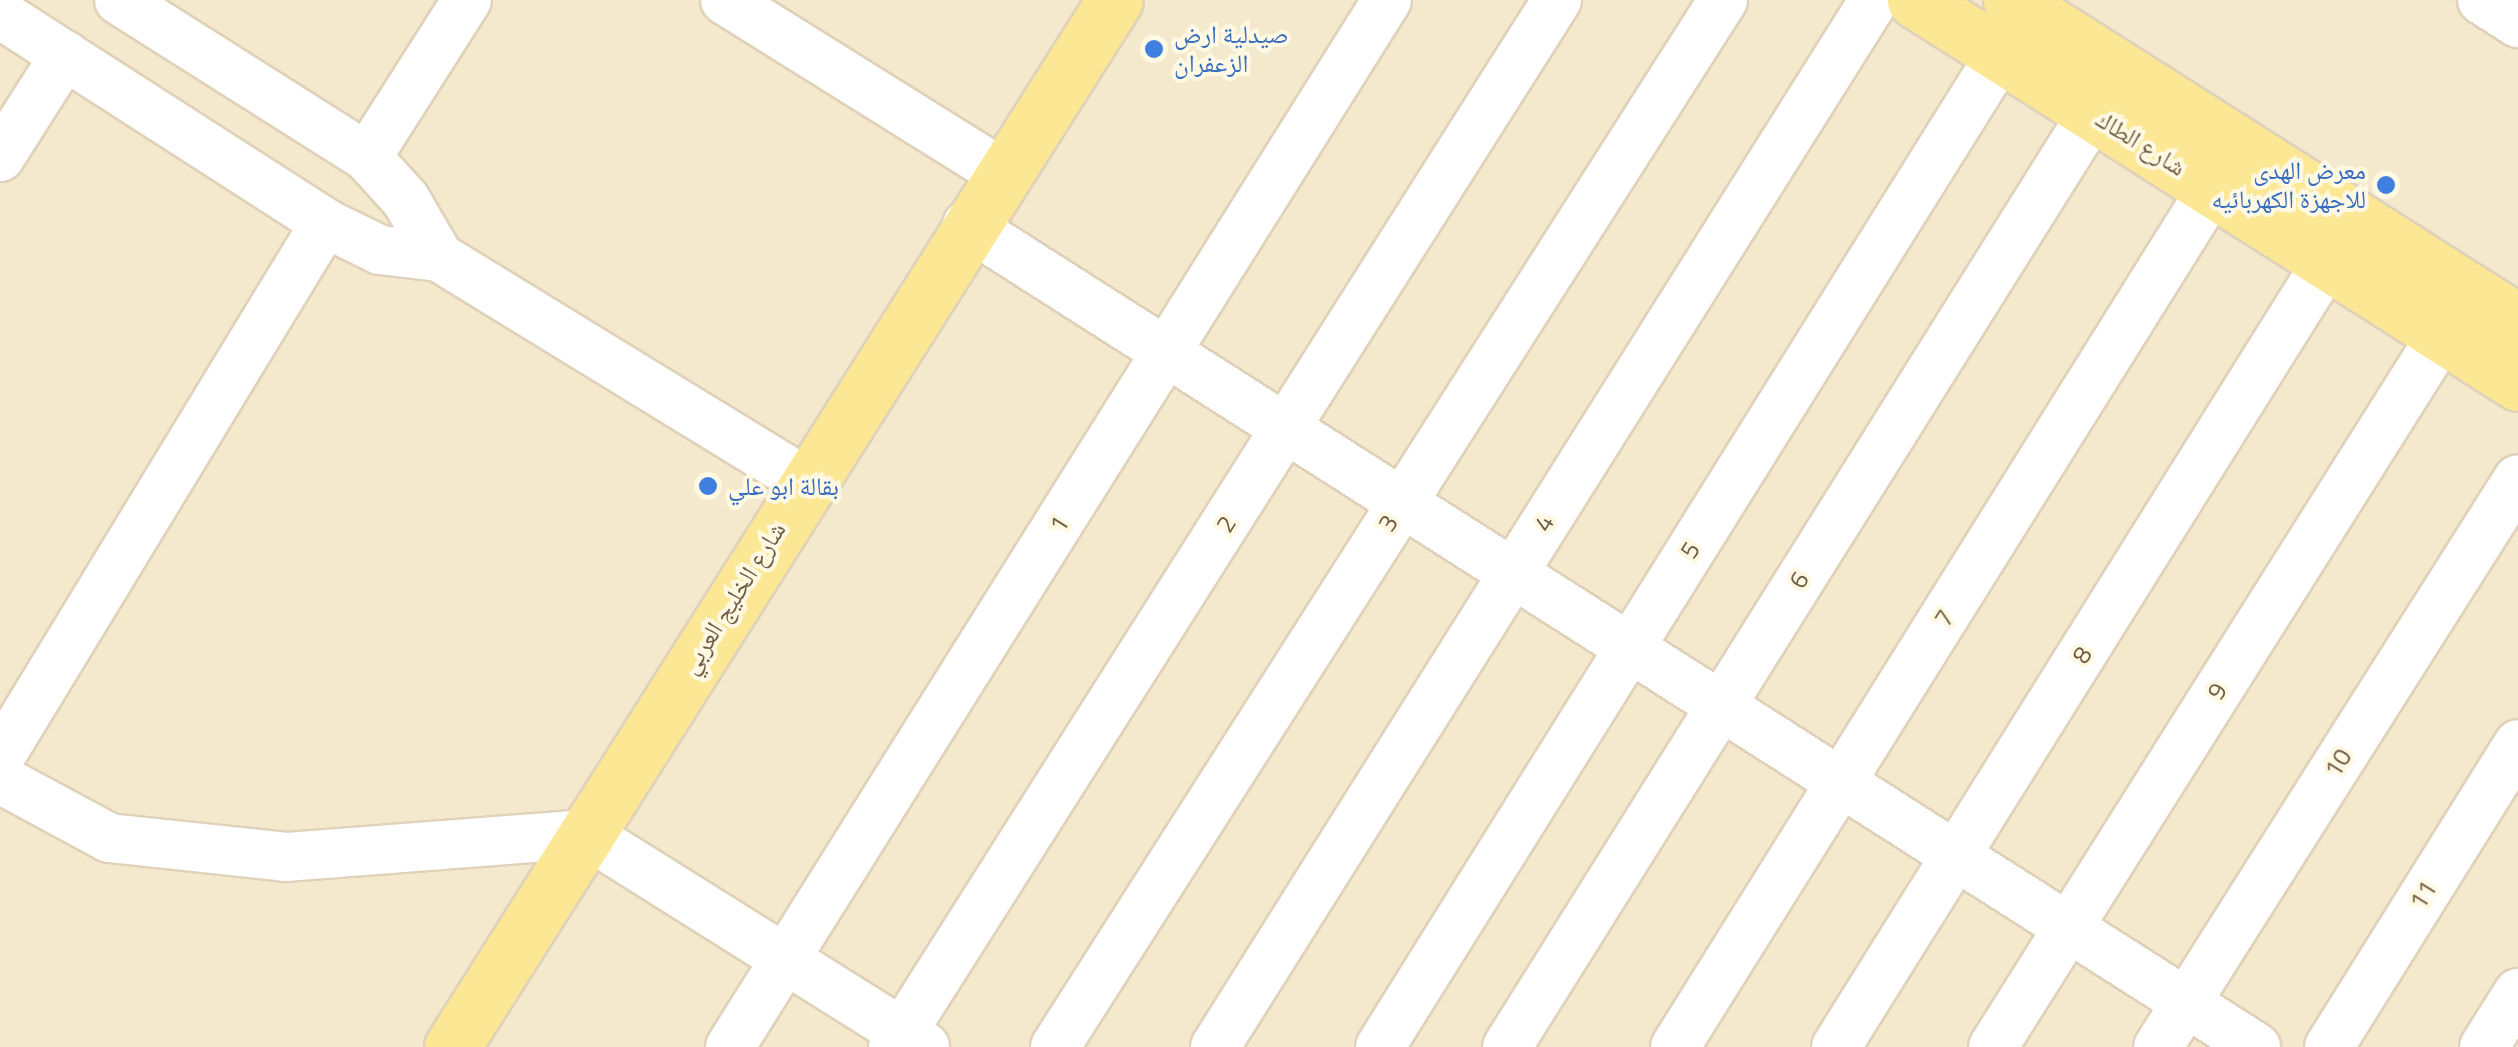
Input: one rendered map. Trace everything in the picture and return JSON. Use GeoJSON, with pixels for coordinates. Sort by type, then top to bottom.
{"type":"FeatureCollection","features":[{"type":"Feature","properties":{"kind":"main road","name":"شارع الخليج العربي"},"geometry":{"type":"LineString","coordinates":[[452,1047],[1000,172],[1115,0]]}},
{"type":"Feature","properties":{"kind":"main road","name":"شارع الطاك"},"geometry":{"type":"LineString","coordinates":[[1915,0],[2518,383]]}},
{"type":"Feature","properties":{"kind":"main road","name":"شارع الطاك"},"geometry":{"type":"LineString","coordinates":[[2011,0],[2518,322]]}},
{"type":"Feature","properties":{"kind":"street"},"geometry":{"type":"LineString","coordinates":[[118,0],[367,157],[406,200],[439,257]]}},
{"type":"Feature","properties":{"kind":"street"},"geometry":{"type":"LineString","coordinates":[[367,157],[467,0]]}},
{"type":"Feature","properties":{"kind":"street"},"geometry":{"type":"LineString","coordinates":[[725,0],[1000,172]]}},
{"type":"Feature","properties":{"kind":"street","name":"1"},"geometry":{"type":"LineString","coordinates":[[730,1047],[1387,0]]}},
{"type":"Feature","properties":{"kind":"street","name":"2"},"geometry":{"type":"LineString","coordinates":[[907,1042],[1286,428],[1557,0]]}},
{"type":"Feature","properties":{"kind":"street","name":"3"},"geometry":{"type":"LineString","coordinates":[[1055,1047],[1723,0]]}},
{"type":"Feature","properties":{"kind":"street","name":"4"},"geometry":{"type":"LineString","coordinates":[[1215,1047],[1874,0]]}},
{"type":"Feature","properties":{"kind":"street"},"geometry":{"type":"LineString","coordinates":[[2482,0],[2518,22]]}},
{"type":"Feature","properties":{"kind":"street"},"geometry":{"type":"LineString","coordinates":[[0,14],[325,222],[380,250],[439,257],[806,482]]}},
{"type":"Feature","properties":{"kind":"street","name":"5"},"geometry":{"type":"LineString","coordinates":[[1380,1047],[2001,54]]}},
{"type":"Feature","properties":{"kind":"street"},"geometry":{"type":"LineString","coordinates":[[0,156],[65,55]]}},
{"type":"Feature","properties":{"kind":"street","name":"6"},"geometry":{"type":"LineString","coordinates":[[1507,1047],[2093,113]]}},
{"type":"Feature","properties":{"kind":"street","name":"7"},"geometry":{"type":"LineString","coordinates":[[1675,1047],[2212,189]]}},
{"type":"Feature","properties":{"kind":"street"},"geometry":{"type":"LineString","coordinates":[[0,756],[325,222]]}},
{"type":"Feature","properties":{"kind":"street"},"geometry":{"type":"LineString","coordinates":[[967,225],[2256,1047]]}},
{"type":"Feature","properties":{"kind":"street","name":"8"},"geometry":{"type":"LineString","coordinates":[[1836,1047],[2327,262]]}},
{"type":"Feature","properties":{"kind":"street","name":"9"},"geometry":{"type":"LineString","coordinates":[[1993,1047],[2442,335]]}},
{"type":"Feature","properties":{"kind":"street","name":"10"},"geometry":{"type":"LineString","coordinates":[[2158,1047],[2518,478]]}},
{"type":"Feature","properties":{"kind":"street","name":"11"},"geometry":{"type":"LineString","coordinates":[[2329,1047],[2518,744]]}},
{"type":"Feature","properties":{"kind":"street"},"geometry":{"type":"LineString","coordinates":[[0,779],[109,838],[286,858],[586,834],[786,959],[907,1042]]}},
{"type":"Feature","properties":{"kind":"street"},"geometry":{"type":"LineString","coordinates":[[2484,1047],[2518,993]]}},
{"type":"Feature","properties":{"kind":"shaded area"},"geometry":{"type":"Polygon","coordinates":[[[0,0],[2518,0],[2518,1047],[0,1047],[0,0]]]}},
{"type":"Feature","properties":{"kind":"place","name":"صيدلية ارض الزعفران"},"geometry":{"type":"Point","coordinates":[1154,49]}},
{"type":"Feature","properties":{"kind":"place","name":"معرض الهدى للاجهزة الكهربائيه"},"geometry":{"type":"Point","coordinates":[2386,185]}},
{"type":"Feature","properties":{"kind":"place","name":"بقالة ابو علي"},"geometry":{"type":"Point","coordinates":[708,486]}}]}
